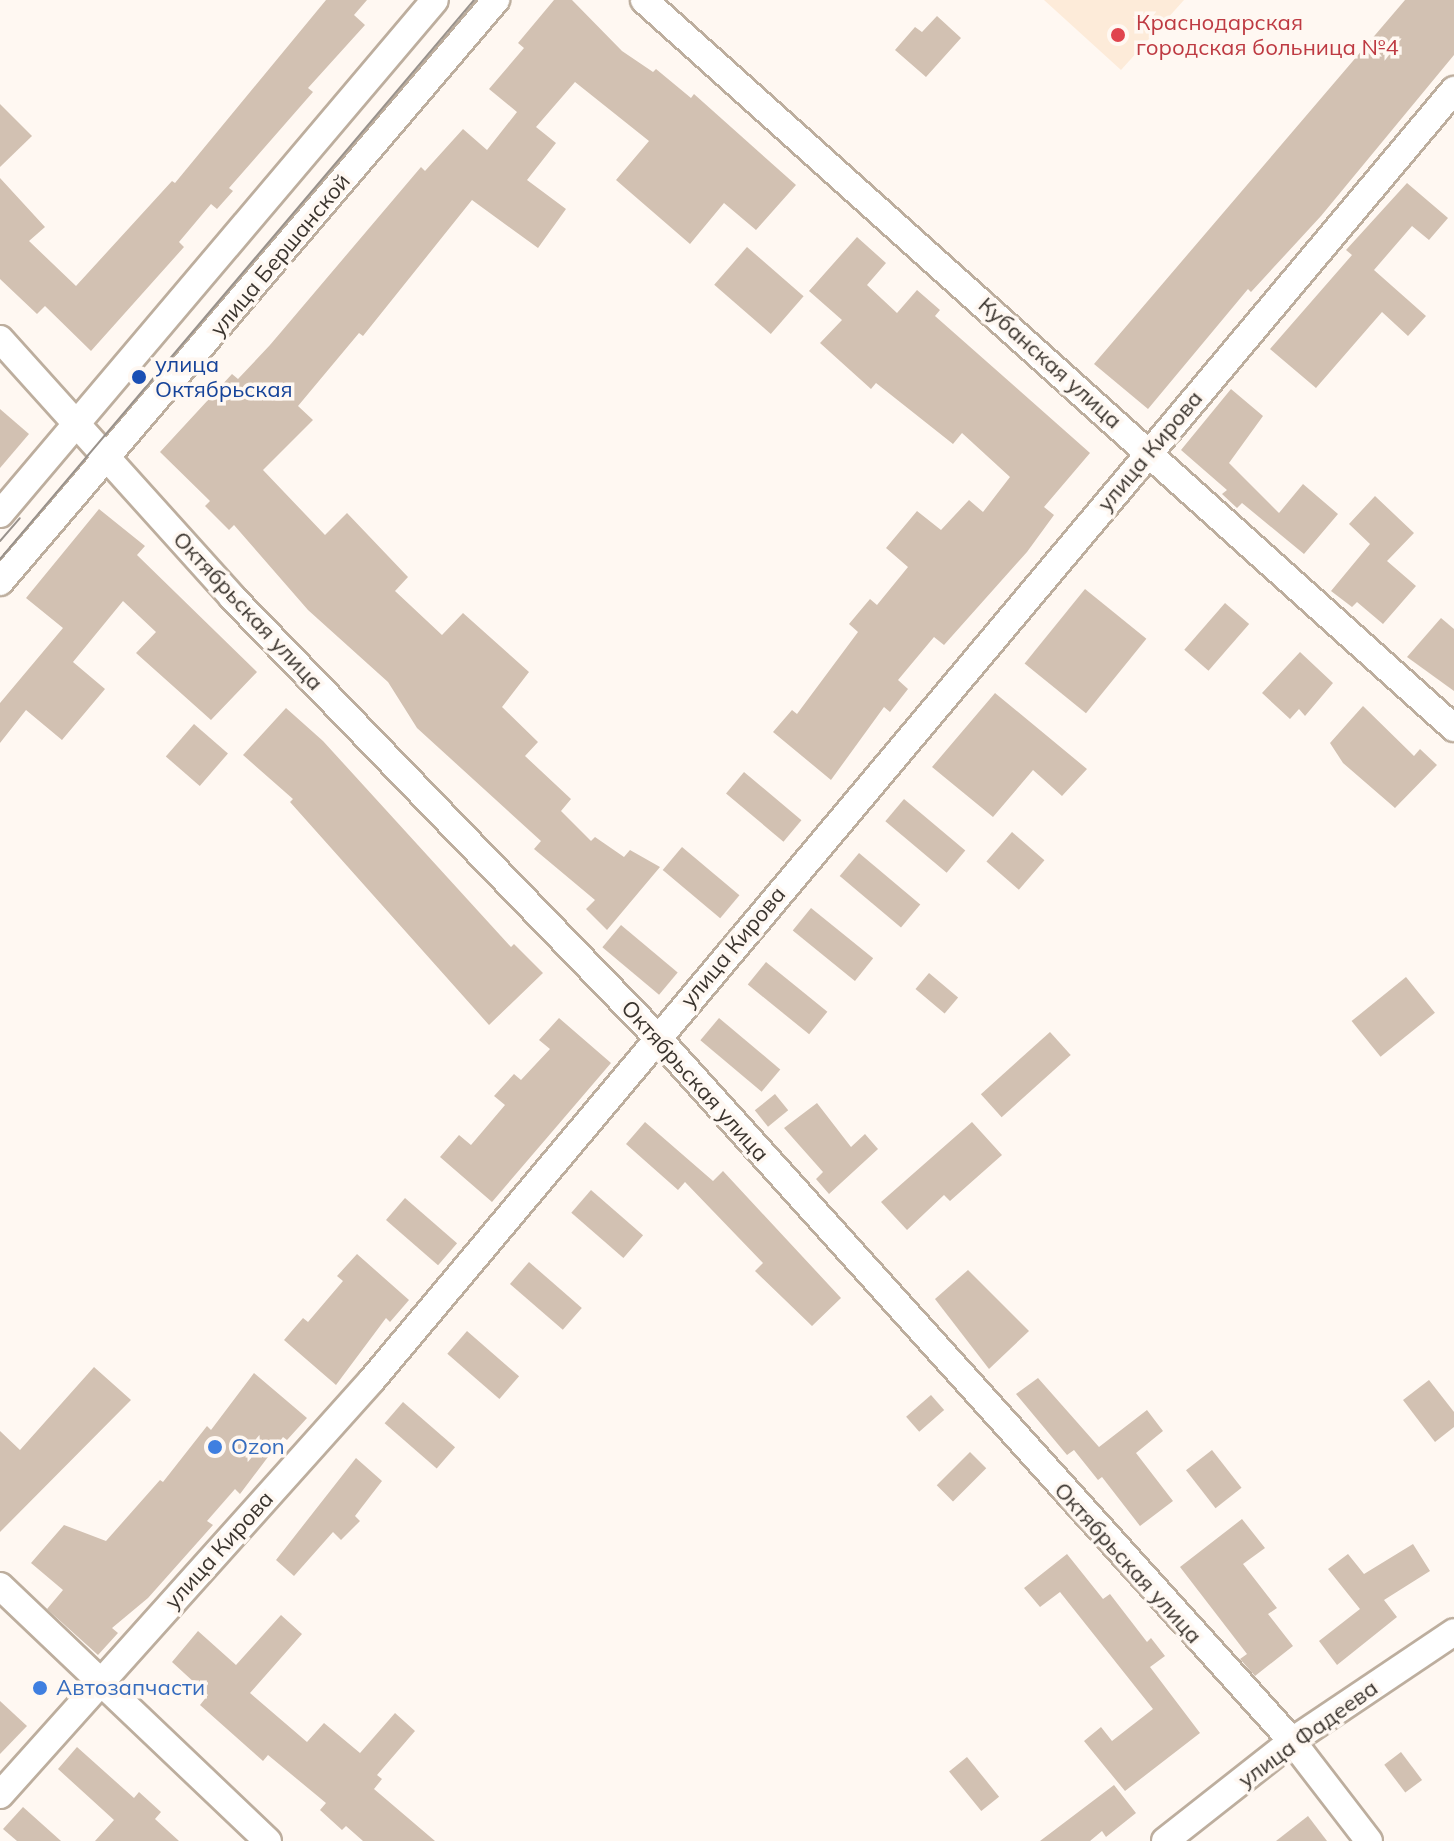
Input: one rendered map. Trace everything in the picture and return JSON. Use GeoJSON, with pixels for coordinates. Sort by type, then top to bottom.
{"type":"FeatureCollection","features":[{"type":"Feature","properties":{"kind":"street","name":"улица Бершанской"},"geometry":{"type":"LineString","coordinates":[[0,514],[435,0]]}},
{"type":"Feature","properties":{"kind":"street","name":"улица Бершанской"},"geometry":{"type":"LineString","coordinates":[[0,582],[496,0]]}},
{"type":"Feature","properties":{"kind":"street","name":"Кубанская улица"},"geometry":{"type":"LineString","coordinates":[[644,0],[1454,728]]}},
{"type":"Feature","properties":{"kind":"street","name":"улица Кирова"},"geometry":{"type":"LineString","coordinates":[[0,1795],[372,1380],[1454,90]]}},
{"type":"Feature","properties":{"kind":"street","name":"Октябрьская улица"},"geometry":{"type":"LineString","coordinates":[[0,339],[243,608],[657,1037],[1268,1721],[1292,1741],[1369,1841]]}},
{"type":"Feature","properties":{"kind":"street"},"geometry":{"type":"LineString","coordinates":[[0,1586],[268,1841]]}},
{"type":"Feature","properties":{"kind":"street","name":"улица Фадеева"},"geometry":{"type":"LineString","coordinates":[[1165,1841],[1292,1741],[1454,1632]]}},
{"type":"Feature","properties":{"kind":"shaded area","name":"Краснодарская городская больница №4"},"geometry":{"type":"Polygon","coordinates":[[[1044,0],[1184,0],[1121,70],[1044,0]]]}},
{"type":"Feature","properties":{"kind":"building"},"geometry":{"type":"Polygon","coordinates":[[[326,0],[367,0],[354,15],[365,25],[308,88],[313,92],[229,188],[233,191],[217,209],[211,204],[179,242],[184,247],[91,351],[45,306],[37,314],[0,279],[0,178],[45,227],[29,241],[76,286],[172,181],[175,183],[326,0]]]}},
{"type":"Feature","properties":{"kind":"building"},"geometry":{"type":"Polygon","coordinates":[[[554,0],[572,0],[622,51],[653,72],[656,69],[691,98],[694,94],[796,185],[756,230],[724,203],[690,244],[616,180],[649,141],[575,82],[536,127],[556,143],[527,180],[566,209],[538,248],[472,200],[363,336],[359,333],[298,406],[313,420],[263,470],[325,535],[347,513],[408,577],[395,591],[442,635],[463,613],[529,672],[502,707],[538,742],[525,756],[571,799],[561,811],[591,841],[595,837],[624,857],[630,850],[660,867],[607,930],[586,909],[595,900],[534,849],[541,841],[417,728],[388,682],[308,610],[234,525],[229,530],[205,506],[210,501],[160,452],[232,374],[238,379],[270,345],[421,167],[425,171],[463,129],[487,150],[517,112],[489,89],[524,48],[518,43],[554,0]]]}},
{"type":"Feature","properties":{"kind":"building"},"geometry":{"type":"Polygon","coordinates":[[[1405,0],[1454,0],[1454,55],[1321,216],[1251,292],[1248,289],[1148,409],[1094,364],[1405,0]]]}},
{"type":"Feature","properties":{"kind":"building"},"geometry":{"type":"Polygon","coordinates":[[[937,16],[961,38],[926,77],[895,50],[915,27],[922,32],[937,16]]]}},
{"type":"Feature","properties":{"kind":"building"},"geometry":{"type":"Polygon","coordinates":[[[0,104],[32,136],[0,167],[0,104]]]}},
{"type":"Feature","properties":{"kind":"building"},"geometry":{"type":"Polygon","coordinates":[[[1407,183],[1448,218],[1429,240],[1412,226],[1374,270],[1426,316],[1408,336],[1382,312],[1316,388],[1270,349],[1352,255],[1346,250],[1407,183]]]}},
{"type":"Feature","properties":{"kind":"building"},"geometry":{"type":"Polygon","coordinates":[[[857,237],[886,263],[867,285],[897,313],[917,290],[940,310],[935,316],[1090,453],[1044,507],[1054,515],[1027,552],[944,645],[934,637],[898,680],[908,689],[890,712],[884,707],[831,780],[773,732],[792,710],[797,714],[858,632],[849,624],[870,599],[877,605],[908,567],[886,548],[917,511],[941,530],[969,500],[983,512],[1010,477],[962,433],[953,444],[876,383],[871,389],[820,343],[842,320],[809,291],[857,237]]]}},
{"type":"Feature","properties":{"kind":"building"},"geometry":{"type":"Polygon","coordinates":[[[747,247],[804,296],[771,334],[714,285],[747,247]]]}},
{"type":"Feature","properties":{"kind":"building"},"geometry":{"type":"Polygon","coordinates":[[[1231,389],[1263,416],[1229,463],[1279,513],[1303,484],[1338,514],[1304,554],[1242,503],[1237,508],[1222,494],[1227,490],[1181,450],[1231,389]]]}},
{"type":"Feature","properties":{"kind":"building"},"geometry":{"type":"Polygon","coordinates":[[[0,409],[29,434],[0,468],[0,409]]]}},
{"type":"Feature","properties":{"kind":"building"},"geometry":{"type":"Polygon","coordinates":[[[1375,496],[1414,533],[1387,561],[1416,586],[1383,624],[1357,602],[1352,607],[1331,591],[1370,544],[1349,524],[1375,496]]]}},
{"type":"Feature","properties":{"kind":"building"},"geometry":{"type":"Polygon","coordinates":[[[99,509],[145,546],[137,555],[257,672],[211,720],[136,653],[156,632],[123,601],[73,662],[105,689],[62,740],[26,710],[0,743],[0,703],[63,628],[26,598],[99,509]]]}},
{"type":"Feature","properties":{"kind":"building"},"geometry":{"type":"Polygon","coordinates":[[[1085,589],[1146,639],[1086,713],[1025,664],[1085,589]]]}},
{"type":"Feature","properties":{"kind":"building"},"geometry":{"type":"Polygon","coordinates":[[[1225,603],[1249,624],[1208,671],[1184,650],[1225,603]]]}},
{"type":"Feature","properties":{"kind":"building"},"geometry":{"type":"Polygon","coordinates":[[[1441,618],[1454,629],[1454,691],[1407,657],[1441,618]]]}},
{"type":"Feature","properties":{"kind":"building"},"geometry":{"type":"Polygon","coordinates":[[[1300,652],[1333,683],[1305,716],[1299,709],[1290,719],[1262,693],[1300,652]]]}},
{"type":"Feature","properties":{"kind":"building"},"geometry":{"type":"Polygon","coordinates":[[[995,693],[1087,769],[1062,796],[1033,770],[993,817],[932,767],[995,693]]]}},
{"type":"Feature","properties":{"kind":"building"},"geometry":{"type":"Polygon","coordinates":[[[1363,706],[1414,756],[1420,749],[1437,765],[1395,808],[1343,763],[1330,743],[1363,706]]]}},
{"type":"Feature","properties":{"kind":"building"},"geometry":{"type":"Polygon","coordinates":[[[286,708],[323,741],[511,947],[514,944],[543,973],[489,1025],[290,802],[293,799],[243,755],[286,708]]]}},
{"type":"Feature","properties":{"kind":"building"},"geometry":{"type":"Polygon","coordinates":[[[194,724],[228,754],[200,786],[166,756],[194,724]]]}},
{"type":"Feature","properties":{"kind":"building"},"geometry":{"type":"Polygon","coordinates":[[[744,772],[801,820],[783,842],[726,793],[744,772]]]}},
{"type":"Feature","properties":{"kind":"building"},"geometry":{"type":"Polygon","coordinates":[[[904,799],[965,850],[947,873],[885,821],[904,799]]]}},
{"type":"Feature","properties":{"kind":"building"},"geometry":{"type":"Polygon","coordinates":[[[1012,832],[1044,860],[1019,890],[986,861],[1012,832]]]}},
{"type":"Feature","properties":{"kind":"building"},"geometry":{"type":"Polygon","coordinates":[[[682,847],[739,895],[720,918],[663,870],[682,847]]]}},
{"type":"Feature","properties":{"kind":"building"},"geometry":{"type":"Polygon","coordinates":[[[859,853],[920,904],[901,927],[840,876],[859,853]]]}},
{"type":"Feature","properties":{"kind":"building"},"geometry":{"type":"Polygon","coordinates":[[[811,908],[873,958],[855,981],[793,931],[811,908]]]}},
{"type":"Feature","properties":{"kind":"building"},"geometry":{"type":"Polygon","coordinates":[[[621,925],[678,973],[659,995],[602,947],[621,925]]]}},
{"type":"Feature","properties":{"kind":"building"},"geometry":{"type":"Polygon","coordinates":[[[766,962],[827,1012],[809,1034],[748,985],[766,962]]]}},
{"type":"Feature","properties":{"kind":"building"},"geometry":{"type":"Polygon","coordinates":[[[929,973],[958,997],[945,1014],[916,989],[929,973]]]}},
{"type":"Feature","properties":{"kind":"building"},"geometry":{"type":"Polygon","coordinates":[[[1406,977],[1435,1013],[1381,1057],[1352,1021],[1406,977]]]}},
{"type":"Feature","properties":{"kind":"building"},"geometry":{"type":"Polygon","coordinates":[[[559,1018],[611,1063],[492,1202],[440,1157],[459,1135],[471,1145],[505,1105],[494,1096],[514,1074],[521,1080],[550,1049],[539,1040],[559,1018]]]}},
{"type":"Feature","properties":{"kind":"building"},"geometry":{"type":"Polygon","coordinates":[[[719,1018],[780,1069],[762,1092],[700,1040],[719,1018]]]}},
{"type":"Feature","properties":{"kind":"building"},"geometry":{"type":"Polygon","coordinates":[[[1050,1032],[1071,1055],[1002,1117],[981,1094],[1050,1032]]]}},
{"type":"Feature","properties":{"kind":"building"},"geometry":{"type":"Polygon","coordinates":[[[775,1094],[788,1110],[768,1127],[755,1110],[775,1094]]]}},
{"type":"Feature","properties":{"kind":"building"},"geometry":{"type":"Polygon","coordinates":[[[817,1103],[851,1147],[865,1134],[878,1149],[829,1194],[816,1179],[823,1172],[784,1128],[817,1103]]]}},
{"type":"Feature","properties":{"kind":"building"},"geometry":{"type":"Polygon","coordinates":[[[645,1122],[713,1181],[723,1171],[841,1298],[812,1326],[755,1271],[763,1263],[685,1182],[678,1190],[626,1144],[645,1122]]]}},
{"type":"Feature","properties":{"kind":"building"},"geometry":{"type":"Polygon","coordinates":[[[972,1122],[1002,1155],[950,1201],[944,1195],[907,1230],[881,1202],[972,1122]]]}},
{"type":"Feature","properties":{"kind":"building"},"geometry":{"type":"Polygon","coordinates":[[[591,1190],[643,1235],[623,1258],[571,1213],[591,1190]]]}},
{"type":"Feature","properties":{"kind":"building"},"geometry":{"type":"Polygon","coordinates":[[[405,1198],[457,1243],[438,1265],[386,1220],[405,1198]]]}},
{"type":"Feature","properties":{"kind":"building"},"geometry":{"type":"Polygon","coordinates":[[[357,1254],[409,1300],[390,1322],[386,1318],[336,1385],[284,1340],[303,1318],[308,1322],[343,1281],[337,1276],[357,1254]]]}},
{"type":"Feature","properties":{"kind":"building"},"geometry":{"type":"Polygon","coordinates":[[[529,1262],[582,1308],[563,1330],[510,1284],[529,1262]]]}},
{"type":"Feature","properties":{"kind":"building"},"geometry":{"type":"Polygon","coordinates":[[[968,1270],[1029,1331],[989,1369],[935,1299],[968,1270]]]}},
{"type":"Feature","properties":{"kind":"building"},"geometry":{"type":"Polygon","coordinates":[[[467,1331],[519,1376],[499,1399],[447,1354],[467,1331]]]}},
{"type":"Feature","properties":{"kind":"building"},"geometry":{"type":"Polygon","coordinates":[[[94,1367],[131,1400],[0,1532],[0,1431],[20,1450],[94,1367]]]}},
{"type":"Feature","properties":{"kind":"building"},"geometry":{"type":"Polygon","coordinates":[[[254,1373],[307,1418],[287,1440],[283,1437],[240,1494],[235,1489],[207,1521],[213,1525],[148,1598],[112,1628],[118,1633],[98,1655],[47,1609],[63,1590],[31,1563],[64,1525],[106,1541],[160,1480],[163,1482],[207,1426],[211,1430],[254,1373]]]}},
{"type":"Feature","properties":{"kind":"building"},"geometry":{"type":"Polygon","coordinates":[[[1038,1378],[1099,1447],[1147,1410],[1163,1431],[1136,1453],[1173,1501],[1140,1526],[1102,1477],[1098,1480],[1074,1450],[1067,1455],[1016,1394],[1038,1378]]]}},
{"type":"Feature","properties":{"kind":"building"},"geometry":{"type":"Polygon","coordinates":[[[1429,1380],[1454,1412],[1454,1427],[1435,1442],[1403,1400],[1429,1380]]]}},
{"type":"Feature","properties":{"kind":"building"},"geometry":{"type":"Polygon","coordinates":[[[931,1395],[944,1410],[919,1432],[906,1417],[931,1395]]]}},
{"type":"Feature","properties":{"kind":"building"},"geometry":{"type":"Polygon","coordinates":[[[403,1402],[455,1447],[437,1468],[385,1423],[403,1402]]]}},
{"type":"Feature","properties":{"kind":"building"},"geometry":{"type":"Polygon","coordinates":[[[1212,1450],[1242,1488],[1216,1508],[1186,1470],[1212,1450]]]}},
{"type":"Feature","properties":{"kind":"building"},"geometry":{"type":"Polygon","coordinates":[[[970,1452],[986,1468],[953,1501],[937,1485],[970,1452]]]}},
{"type":"Feature","properties":{"kind":"building"},"geometry":{"type":"Polygon","coordinates":[[[356,1458],[382,1481],[355,1516],[360,1521],[341,1540],[333,1532],[294,1576],[276,1560],[356,1458]]]}},
{"type":"Feature","properties":{"kind":"building"},"geometry":{"type":"Polygon","coordinates":[[[1242,1519],[1265,1548],[1243,1564],[1277,1608],[1268,1614],[1293,1646],[1255,1676],[1240,1659],[1247,1654],[1180,1567],[1242,1519]]]}},
{"type":"Feature","properties":{"kind":"building"},"geometry":{"type":"Polygon","coordinates":[[[1413,1544],[1430,1571],[1384,1600],[1397,1617],[1337,1665],[1319,1641],[1360,1609],[1328,1569],[1348,1554],[1364,1574],[1413,1544]]]}},
{"type":"Feature","properties":{"kind":"building"},"geometry":{"type":"Polygon","coordinates":[[[1067,1554],[1103,1599],[1110,1594],[1147,1642],[1151,1638],[1165,1656],[1150,1667],[1200,1733],[1125,1791],[1084,1741],[1101,1727],[1112,1741],[1153,1709],[1060,1592],[1040,1607],[1024,1588],[1067,1554]]]}},
{"type":"Feature","properties":{"kind":"building"},"geometry":{"type":"Polygon","coordinates":[[[281,1615],[302,1634],[250,1693],[307,1742],[324,1723],[360,1753],[395,1713],[415,1731],[377,1775],[382,1779],[374,1789],[435,1841],[363,1841],[346,1826],[342,1830],[320,1810],[326,1803],[268,1755],[263,1761],[200,1705],[208,1695],[172,1662],[198,1631],[236,1665],[281,1615]]]}},
{"type":"Feature","properties":{"kind":"building"},"geometry":{"type":"Polygon","coordinates":[[[0,1701],[27,1726],[0,1754],[0,1701]]]}},
{"type":"Feature","properties":{"kind":"building"},"geometry":{"type":"Polygon","coordinates":[[[77,1747],[134,1798],[139,1792],[161,1812],[155,1819],[179,1841],[95,1841],[114,1820],[58,1769],[77,1747]]]}},
{"type":"Feature","properties":{"kind":"building"},"geometry":{"type":"Polygon","coordinates":[[[1401,1752],[1422,1780],[1405,1793],[1384,1765],[1401,1752]]]}},
{"type":"Feature","properties":{"kind":"building"},"geometry":{"type":"Polygon","coordinates":[[[967,1757],[999,1797],[981,1811],[949,1771],[967,1757]]]}},
{"type":"Feature","properties":{"kind":"building"},"geometry":{"type":"Polygon","coordinates":[[[1114,1785],[1136,1813],[1106,1837],[1102,1831],[1090,1841],[1040,1841],[1114,1785]]]}},
{"type":"Feature","properties":{"kind":"building"},"geometry":{"type":"Polygon","coordinates":[[[23,1807],[61,1841],[17,1841],[3,1829],[23,1807]]]}},
{"type":"Feature","properties":{"kind":"building"},"geometry":{"type":"Polygon","coordinates":[[[1308,1816],[1327,1841],[1276,1841],[1308,1816]]]}},
{"type":"Feature","properties":{"kind":"tram line"},"geometry":{"type":"LineString","coordinates":[[0,559],[474,0]]}},
{"type":"Feature","properties":{"kind":"tram line"},"geometry":{"type":"LineString","coordinates":[[0,541],[20,518]]}},
{"type":"Feature","properties":{"kind":"place","name":"Краснодарская городская больница №4"},"geometry":{"type":"Point","coordinates":[1118,35]}},
{"type":"Feature","properties":{"kind":"place","name":"улица Октябрьская"},"geometry":{"type":"Point","coordinates":[139,377]}},
{"type":"Feature","properties":{"kind":"place","name":"Ozon"},"geometry":{"type":"Point","coordinates":[215,1447]}},
{"type":"Feature","properties":{"kind":"place","name":"Автозапчасти"},"geometry":{"type":"Point","coordinates":[40,1688]}}]}
